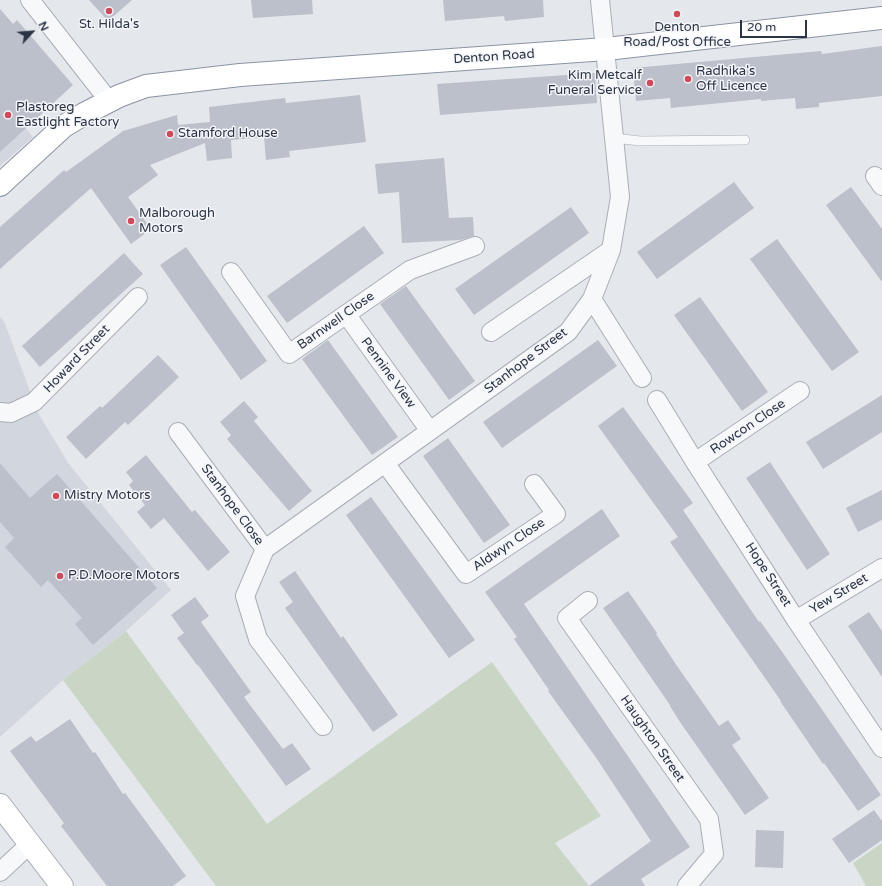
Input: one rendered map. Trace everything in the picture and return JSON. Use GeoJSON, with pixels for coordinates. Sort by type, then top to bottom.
{"type":"FeatureCollection","features":[{"type":"Feature","properties":{"kind":"main road","name":"Denton Road"},"geometry":{"type":"LineString","coordinates":[[0,185],[64,126],[119,96],[146,86],[240,75],[606,49],[882,18]]}},
{"type":"Feature","properties":{"kind":"main road"},"geometry":{"type":"LineString","coordinates":[[0,805],[62,886]]}},
{"type":"Feature","properties":{"kind":"street"},"geometry":{"type":"LineString","coordinates":[[30,0],[109,101]]}},
{"type":"Feature","properties":{"kind":"street","name":"Stanhope Street"},"geometry":{"type":"LineString","coordinates":[[265,549],[568,332],[592,299],[611,250],[620,197],[600,0]]}},
{"type":"Feature","properties":{"kind":"street","name":"Barnwell Close"},"geometry":{"type":"LineString","coordinates":[[231,272],[289,354],[410,270],[475,246]]}},
{"type":"Feature","properties":{"kind":"street"},"geometry":{"type":"LineString","coordinates":[[491,332],[611,250]]}},
{"type":"Feature","properties":{"kind":"street","name":"Howard Street"},"geometry":{"type":"LineString","coordinates":[[5,412],[34,402],[138,296]]}},
{"type":"Feature","properties":{"kind":"street"},"geometry":{"type":"LineString","coordinates":[[592,299],[642,378]]}},
{"type":"Feature","properties":{"kind":"street","name":"Pennine View"},"geometry":{"type":"LineString","coordinates":[[346,314],[430,431]]}},
{"type":"Feature","properties":{"kind":"street","name":"Rowcon Close"},"geometry":{"type":"LineString","coordinates":[[695,462],[800,391]]}},
{"type":"Feature","properties":{"kind":"street","name":"Hope Street"},"geometry":{"type":"LineString","coordinates":[[657,400],[796,620],[882,748]]}},
{"type":"Feature","properties":{"kind":"street","name":"Stanhope Close"},"geometry":{"type":"LineString","coordinates":[[178,432],[265,549],[245,596],[258,639],[323,726]]}},
{"type":"Feature","properties":{"kind":"street","name":"Aldwyn Close"},"geometry":{"type":"LineString","coordinates":[[385,463],[466,574],[556,514],[534,484]]}},
{"type":"Feature","properties":{"kind":"street","name":"Yew Street"},"geometry":{"type":"LineString","coordinates":[[796,620],[882,568]]}},
{"type":"Feature","properties":{"kind":"street","name":"Haughton Street"},"geometry":{"type":"LineString","coordinates":[[588,601],[567,618],[708,819],[714,854],[687,886]]}},
{"type":"Feature","properties":{"kind":"street"},"geometry":{"type":"LineString","coordinates":[[0,872],[30,844]]}},
{"type":"Feature","properties":{"kind":"lane"},"geometry":{"type":"LineString","coordinates":[[614,138],[640,141],[745,140]]}},
{"type":"Feature","properties":{"kind":"shaded area","name":"Plastoreg Eastlight Factory"},"geometry":{"type":"Polygon","coordinates":[[[0,97],[33,137],[0,166],[0,97]]]}},
{"type":"Feature","properties":{"kind":"shaded area"},"geometry":{"type":"Polygon","coordinates":[[[0,317],[4,321],[38,413],[69,464],[171,590],[126,631],[63,680],[0,737],[0,317]]]}},
{"type":"Feature","properties":{"kind":"green space"},"geometry":{"type":"Polygon","coordinates":[[[126,631],[267,824],[492,662],[601,816],[555,843],[589,886],[216,886],[63,680],[126,631]]]}},
{"type":"Feature","properties":{"kind":"green space"},"geometry":{"type":"Polygon","coordinates":[[[882,843],[882,886],[866,886],[853,863],[882,843]]]}},
{"type":"Feature","properties":{"kind":"building","name":"St. Hilda's"},"geometry":{"type":"Polygon","coordinates":[[[89,0],[132,0],[108,21],[89,0]]]}},
{"type":"Feature","properties":{"kind":"building"},"geometry":{"type":"Polygon","coordinates":[[[251,0],[312,0],[313,14],[253,18],[251,0]]]}},
{"type":"Feature","properties":{"kind":"building"},"geometry":{"type":"Polygon","coordinates":[[[443,0],[543,0],[544,17],[505,21],[504,16],[445,21],[443,0]]]}},
{"type":"Feature","properties":{"kind":"building"},"geometry":{"type":"Polygon","coordinates":[[[0,9],[13,24],[17,20],[73,85],[0,152],[0,9]]]}},
{"type":"Feature","properties":{"kind":"building"},"geometry":{"type":"Polygon","coordinates":[[[882,46],[882,96],[819,103],[819,107],[796,109],[795,98],[761,101],[761,99],[671,108],[670,98],[636,101],[633,68],[821,51],[822,54],[882,46]]]}},
{"type":"Feature","properties":{"kind":"building"},"geometry":{"type":"Polygon","coordinates":[[[595,73],[597,103],[440,115],[437,84],[595,73]]]}},
{"type":"Feature","properties":{"kind":"building"},"geometry":{"type":"Polygon","coordinates":[[[360,95],[366,142],[289,151],[290,157],[266,160],[264,137],[231,140],[232,158],[207,161],[205,143],[150,165],[158,175],[128,197],[151,229],[131,244],[91,188],[0,269],[0,227],[64,170],[66,172],[123,131],[177,115],[178,125],[210,122],[209,107],[285,98],[286,103],[360,95]]]}},
{"type":"Feature","properties":{"kind":"building"},"geometry":{"type":"Polygon","coordinates":[[[444,158],[449,218],[473,217],[474,236],[460,240],[402,243],[399,192],[378,194],[375,164],[444,158]]]}},
{"type":"Feature","properties":{"kind":"building"},"geometry":{"type":"Polygon","coordinates":[[[734,182],[754,208],[657,279],[637,252],[734,182]]]}},
{"type":"Feature","properties":{"kind":"building"},"geometry":{"type":"Polygon","coordinates":[[[851,187],[882,229],[882,282],[826,205],[851,187]]]}},
{"type":"Feature","properties":{"kind":"building"},"geometry":{"type":"Polygon","coordinates":[[[571,207],[589,233],[474,315],[455,289],[571,207]]]}},
{"type":"Feature","properties":{"kind":"building"},"geometry":{"type":"Polygon","coordinates":[[[364,226],[384,253],[287,323],[267,296],[364,226]]]}},
{"type":"Feature","properties":{"kind":"building"},"geometry":{"type":"Polygon","coordinates":[[[777,239],[859,352],[832,371],[750,259],[777,239]]]}},
{"type":"Feature","properties":{"kind":"building"},"geometry":{"type":"Polygon","coordinates":[[[186,247],[267,361],[241,380],[160,265],[186,247]]]}},
{"type":"Feature","properties":{"kind":"building"},"geometry":{"type":"Polygon","coordinates":[[[124,253],[143,274],[40,367],[22,346],[124,253]]]}},
{"type":"Feature","properties":{"kind":"building"},"geometry":{"type":"Polygon","coordinates":[[[406,286],[475,381],[449,400],[380,304],[406,286]]]}},
{"type":"Feature","properties":{"kind":"building"},"geometry":{"type":"Polygon","coordinates":[[[700,297],[768,392],[742,411],[674,315],[700,297]]]}},
{"type":"Feature","properties":{"kind":"building"},"geometry":{"type":"Polygon","coordinates":[[[328,340],[398,437],[372,455],[302,359],[328,340]]]}},
{"type":"Feature","properties":{"kind":"building"},"geometry":{"type":"Polygon","coordinates":[[[598,340],[617,366],[502,448],[483,422],[598,340]]]}},
{"type":"Feature","properties":{"kind":"building"},"geometry":{"type":"Polygon","coordinates":[[[158,355],[179,377],[128,425],[125,422],[86,459],[66,437],[100,406],[102,408],[158,355]]]}},
{"type":"Feature","properties":{"kind":"building"},"geometry":{"type":"Polygon","coordinates":[[[882,395],[882,432],[823,469],[806,442],[882,395]]]}},
{"type":"Feature","properties":{"kind":"building"},"geometry":{"type":"Polygon","coordinates":[[[244,401],[258,417],[254,421],[312,491],[289,511],[227,439],[231,435],[220,422],[244,401]]]}},
{"type":"Feature","properties":{"kind":"building"},"geometry":{"type":"Polygon","coordinates":[[[623,407],[693,503],[683,510],[759,622],[760,621],[785,656],[881,795],[858,811],[824,763],[823,764],[670,542],[678,537],[598,426],[623,407]]]}},
{"type":"Feature","properties":{"kind":"building"},"geometry":{"type":"Polygon","coordinates":[[[448,438],[510,525],[484,543],[423,456],[448,438]]]}},
{"type":"Feature","properties":{"kind":"building"},"geometry":{"type":"Polygon","coordinates":[[[146,455],[192,512],[195,510],[230,552],[208,571],[164,518],[151,529],[137,512],[145,505],[129,485],[133,481],[126,472],[146,455]]]}},
{"type":"Feature","properties":{"kind":"building"},"geometry":{"type":"Polygon","coordinates":[[[770,462],[830,554],[807,570],[746,478],[770,462]]]}},
{"type":"Feature","properties":{"kind":"building"},"geometry":{"type":"Polygon","coordinates":[[[0,463],[30,498],[57,474],[157,588],[93,645],[75,624],[82,618],[48,580],[41,587],[5,547],[14,538],[0,522],[0,463]]]}},
{"type":"Feature","properties":{"kind":"building"},"geometry":{"type":"Polygon","coordinates":[[[882,490],[882,520],[858,532],[846,508],[882,490]]]}},
{"type":"Feature","properties":{"kind":"building"},"geometry":{"type":"Polygon","coordinates":[[[371,497],[475,640],[449,658],[346,515],[371,497]]]}},
{"type":"Feature","properties":{"kind":"building"},"geometry":{"type":"Polygon","coordinates":[[[602,509],[620,536],[524,604],[690,847],[641,879],[645,886],[589,886],[651,841],[597,759],[548,691],[549,690],[514,639],[517,637],[485,592],[602,509]]]}},
{"type":"Feature","properties":{"kind":"building"},"geometry":{"type":"Polygon","coordinates":[[[295,571],[341,638],[343,636],[398,715],[373,732],[285,608],[293,602],[279,582],[295,571]]]}},
{"type":"Feature","properties":{"kind":"building"},"geometry":{"type":"Polygon","coordinates":[[[628,591],[657,633],[656,634],[675,663],[719,726],[728,720],[741,739],[732,745],[769,798],[745,815],[603,608],[628,591]]]}},
{"type":"Feature","properties":{"kind":"building"},"geometry":{"type":"Polygon","coordinates":[[[195,597],[209,616],[201,622],[251,692],[244,697],[283,749],[292,743],[311,769],[286,786],[177,638],[184,633],[171,615],[195,597]]]}},
{"type":"Feature","properties":{"kind":"building"},"geometry":{"type":"Polygon","coordinates":[[[869,612],[882,631],[882,677],[848,626],[869,612]]]}},
{"type":"Feature","properties":{"kind":"building"},"geometry":{"type":"Polygon","coordinates":[[[70,719],[93,753],[95,752],[123,794],[125,793],[186,876],[173,886],[107,886],[61,826],[64,823],[10,751],[31,736],[36,742],[70,719]]]}},
{"type":"Feature","properties":{"kind":"building"},"geometry":{"type":"Polygon","coordinates":[[[874,810],[882,821],[882,840],[849,863],[832,839],[874,810]]]}},
{"type":"Feature","properties":{"kind":"building"},"geometry":{"type":"Polygon","coordinates":[[[756,830],[784,831],[783,868],[755,867],[756,830]]]}},
{"type":"Feature","properties":{"kind":"place","name":"St. Hilda's"},"geometry":{"type":"Point","coordinates":[109,11]}},
{"type":"Feature","properties":{"kind":"place","name":"Denton Road/Post Office"},"geometry":{"type":"Point","coordinates":[677,14]}},
{"type":"Feature","properties":{"kind":"place","name":"Radhika's Off Licence"},"geometry":{"type":"Point","coordinates":[688,79]}},
{"type":"Feature","properties":{"kind":"place","name":"Kim Metcalf Funeral Service"},"geometry":{"type":"Point","coordinates":[650,83]}},
{"type":"Feature","properties":{"kind":"place","name":"Plastoreg Eastlight Factory"},"geometry":{"type":"Point","coordinates":[8,115]}},
{"type":"Feature","properties":{"kind":"place","name":"Stamford House"},"geometry":{"type":"Point","coordinates":[170,134]}},
{"type":"Feature","properties":{"kind":"place","name":"Malborough Motors"},"geometry":{"type":"Point","coordinates":[131,221]}},
{"type":"Feature","properties":{"kind":"place","name":"Mistry Motors"},"geometry":{"type":"Point","coordinates":[56,496]}},
{"type":"Feature","properties":{"kind":"place","name":"P.D.Moore Motors"},"geometry":{"type":"Point","coordinates":[60,576]}}]}
